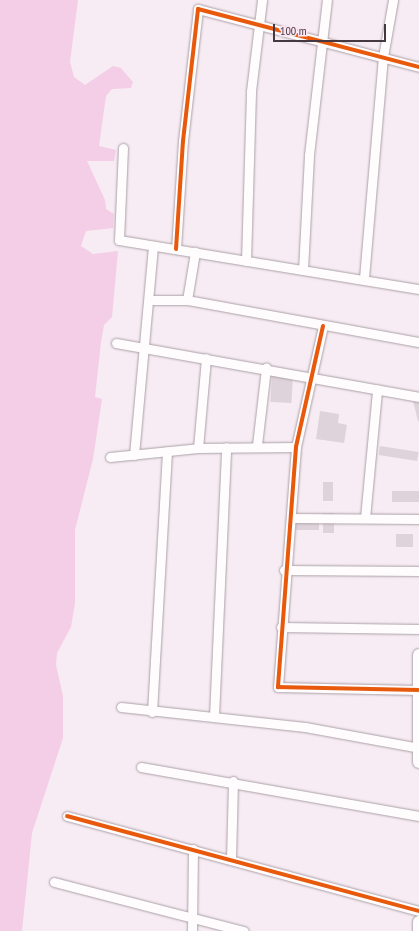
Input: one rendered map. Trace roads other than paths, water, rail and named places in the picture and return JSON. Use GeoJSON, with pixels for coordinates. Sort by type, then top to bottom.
{"type":"FeatureCollection","features":[{"type":"Feature","properties":{"kind":"main road"},"geometry":{"type":"LineString","coordinates":[[419,655],[419,762]]}},
{"type":"Feature","properties":{"kind":"main road"},"geometry":{"type":"LineString","coordinates":[[419,922],[419,931]]}},
{"type":"Feature","properties":{"kind":"street"},"geometry":{"type":"LineString","coordinates":[[246,260],[251,91],[262,0]]}},
{"type":"Feature","properties":{"kind":"street"},"geometry":{"type":"LineString","coordinates":[[303,270],[320,40],[327,0]]}},
{"type":"Feature","properties":{"kind":"street"},"geometry":{"type":"LineString","coordinates":[[364,278],[383,57],[393,0]]}},
{"type":"Feature","properties":{"kind":"street"},"geometry":{"type":"LineString","coordinates":[[176,249],[183,141],[198,10],[259,24],[418,67]]}},
{"type":"Feature","properties":{"kind":"street"},"geometry":{"type":"LineString","coordinates":[[123,148],[119,240],[419,288]]}},
{"type":"Feature","properties":{"kind":"street"},"geometry":{"type":"LineString","coordinates":[[134,455],[154,246]]}},
{"type":"Feature","properties":{"kind":"street"},"geometry":{"type":"LineString","coordinates":[[187,300],[194,252]]}},
{"type":"Feature","properties":{"kind":"street"},"geometry":{"type":"LineString","coordinates":[[149,300],[187,300],[323,326],[419,342]]}},
{"type":"Feature","properties":{"kind":"street"},"geometry":{"type":"LineString","coordinates":[[323,326],[313,378],[296,447],[292,518],[284,570],[278,687],[418,690]]}},
{"type":"Feature","properties":{"kind":"street"},"geometry":{"type":"LineString","coordinates":[[116,343],[266,368],[419,397]]}},
{"type":"Feature","properties":{"kind":"street"},"geometry":{"type":"LineString","coordinates":[[198,448],[206,358]]}},
{"type":"Feature","properties":{"kind":"street"},"geometry":{"type":"LineString","coordinates":[[257,445],[266,368]]}},
{"type":"Feature","properties":{"kind":"street"},"geometry":{"type":"LineString","coordinates":[[365,518],[377,390]]}},
{"type":"Feature","properties":{"kind":"street"},"geometry":{"type":"LineString","coordinates":[[110,458],[198,448],[257,445],[296,447]]}},
{"type":"Feature","properties":{"kind":"street"},"geometry":{"type":"LineString","coordinates":[[214,716],[226,447]]}},
{"type":"Feature","properties":{"kind":"street"},"geometry":{"type":"LineString","coordinates":[[152,712],[167,451]]}},
{"type":"Feature","properties":{"kind":"street"},"geometry":{"type":"LineString","coordinates":[[292,518],[419,519]]}},
{"type":"Feature","properties":{"kind":"street"},"geometry":{"type":"LineString","coordinates":[[284,570],[419,571]]}},
{"type":"Feature","properties":{"kind":"street"},"geometry":{"type":"LineString","coordinates":[[281,627],[419,629]]}},
{"type":"Feature","properties":{"kind":"street"},"geometry":{"type":"LineString","coordinates":[[121,707],[152,712],[214,716],[419,748]]}},
{"type":"Feature","properties":{"kind":"street"},"geometry":{"type":"LineString","coordinates":[[141,767],[233,781],[419,816]]}},
{"type":"Feature","properties":{"kind":"street"},"geometry":{"type":"LineString","coordinates":[[231,859],[233,781]]}},
{"type":"Feature","properties":{"kind":"street"},"geometry":{"type":"LineString","coordinates":[[67,816],[231,859],[419,911]]}},
{"type":"Feature","properties":{"kind":"street"},"geometry":{"type":"LineString","coordinates":[[192,931],[193,849]]}},
{"type":"Feature","properties":{"kind":"street"},"geometry":{"type":"LineString","coordinates":[[54,882],[244,931]]}}]}
